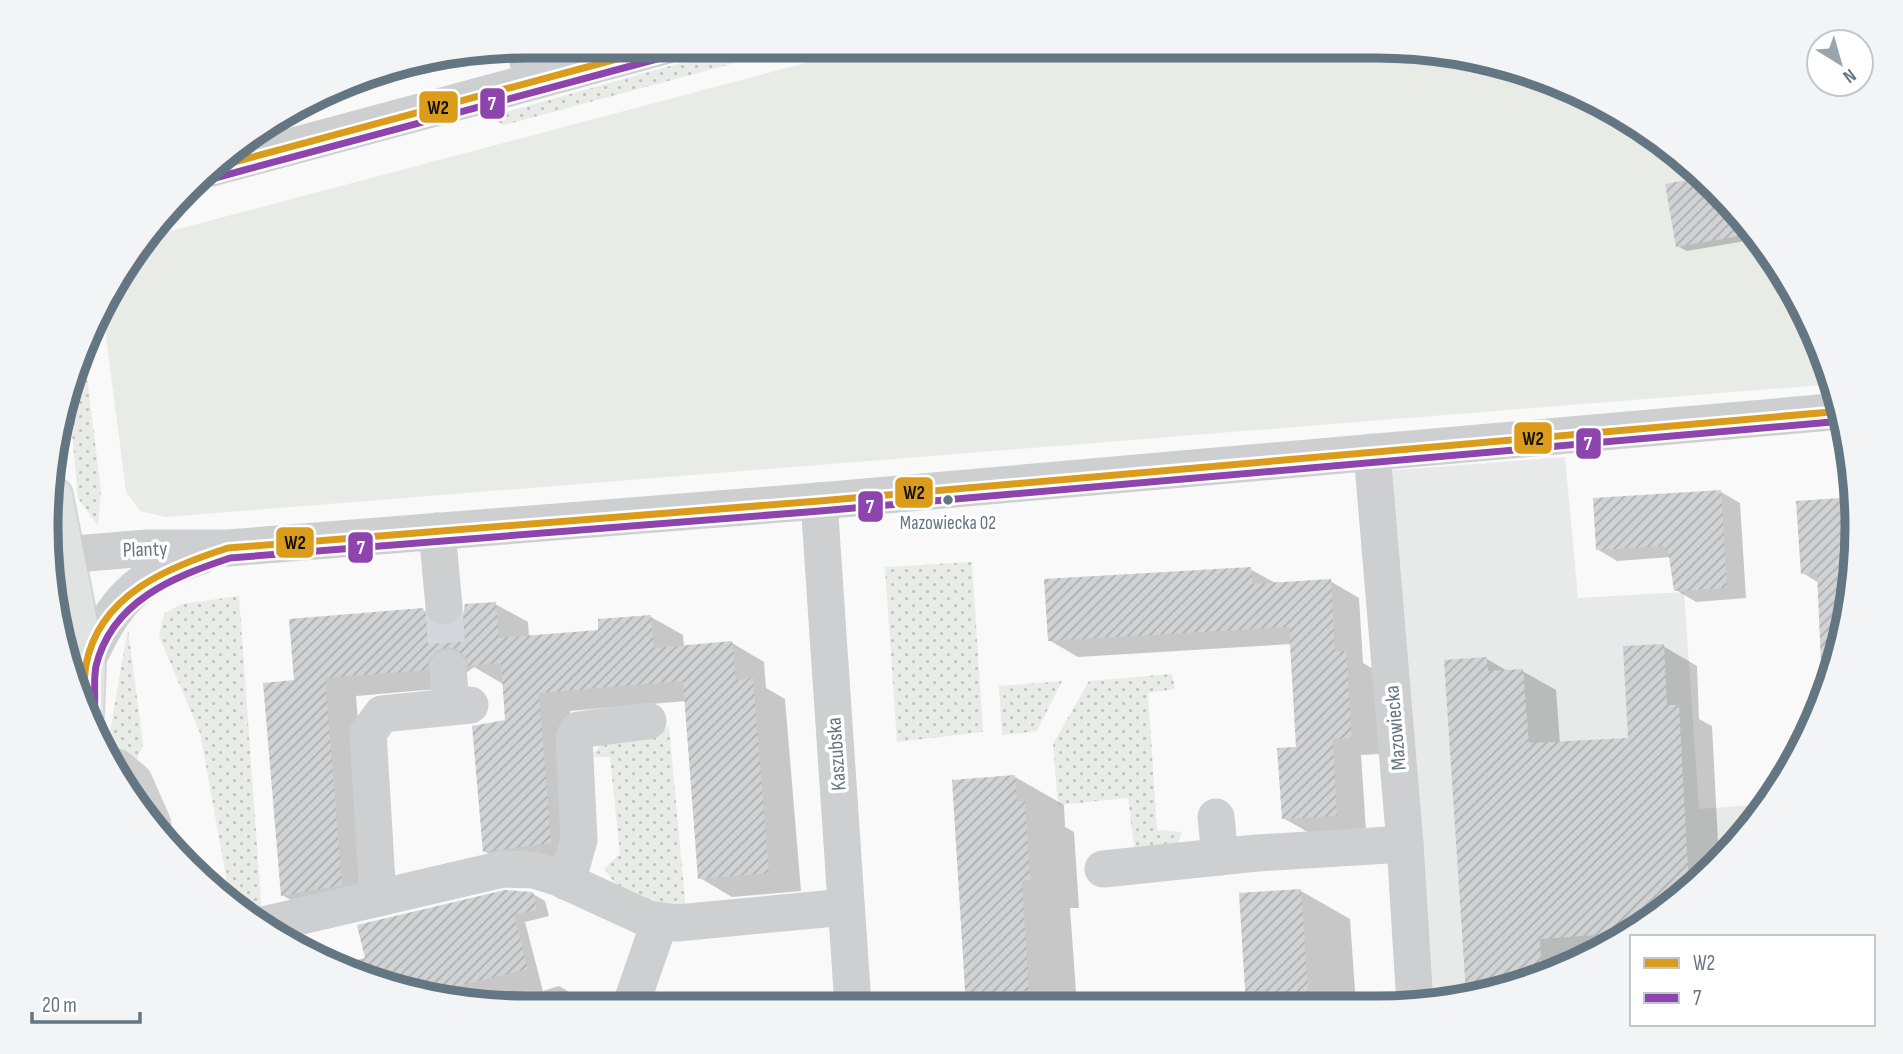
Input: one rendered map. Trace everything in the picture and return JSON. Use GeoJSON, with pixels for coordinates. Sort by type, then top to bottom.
{"type":"FeatureCollection","features":[{"type":"Feature","properties":{"kind":"main road"},"geometry":{"type":"LineString","coordinates":[[61,576],[86,663],[85,684]]}},
{"type":"Feature","properties":{"kind":"street"},"geometry":{"type":"LineString","coordinates":[[234,161],[529,63],[569,58]]}},
{"type":"Feature","properties":{"kind":"street","name":"Planty"},"geometry":{"type":"LineString","coordinates":[[59,556],[147,548],[228,548],[819,501],[1830,412]]}},
{"type":"Feature","properties":{"kind":"street","name":"Mazowiecka"},"geometry":{"type":"LineString","coordinates":[[1372,452],[1405,844],[1414,994]]}},
{"type":"Feature","properties":{"kind":"street","name":"Kaszubska"},"geometry":{"type":"LineString","coordinates":[[819,501],[852,996]]}},
{"type":"Feature","properties":{"kind":"street"},"geometry":{"type":"LineString","coordinates":[[437,531],[444,606]]}},
{"type":"Feature","properties":{"kind":"street","name":"Planty"},"geometry":{"type":"LineString","coordinates":[[86,663],[118,603],[148,577],[181,562],[228,548]]}},
{"type":"Feature","properties":{"kind":"street"},"geometry":{"type":"LineString","coordinates":[[379,898],[368,733],[382,714],[460,706],[448,668]]}},
{"type":"Feature","properties":{"kind":"street"},"geometry":{"type":"LineString","coordinates":[[567,882],[579,840],[575,738],[578,730],[648,721]]}},
{"type":"Feature","properties":{"kind":"street"},"geometry":{"type":"LineString","coordinates":[[1216,817],[1220,857]]}},
{"type":"Feature","properties":{"kind":"street"},"geometry":{"type":"LineString","coordinates":[[1102,869],[1220,857],[1405,844]]}},
{"type":"Feature","properties":{"kind":"street"},"geometry":{"type":"LineString","coordinates":[[275,922],[503,869],[534,870],[648,919],[677,923],[846,907]]}},
{"type":"Feature","properties":{"kind":"street"},"geometry":{"type":"LineString","coordinates":[[634,996],[660,921]]}},
{"type":"Feature","properties":{"kind":"shaded area"},"geometry":{"type":"Polygon","coordinates":[[[698,58],[753,58],[504,125],[498,122],[496,115],[698,58]]]}},
{"type":"Feature","properties":{"kind":"shaded area"},"geometry":{"type":"Polygon","coordinates":[[[825,58],[1407,59],[1468,67],[1556,93],[1611,121],[1662,155],[1708,195],[1766,266],[1797,319],[1823,385],[165,517],[140,511],[126,492],[104,323],[137,266],[161,234],[825,58]]]}},
{"type":"Feature","properties":{"kind":"shaded area"},"geometry":{"type":"Polygon","coordinates":[[[86,368],[101,491],[98,526],[78,498],[71,419],[86,368]]]}},
{"type":"Feature","properties":{"kind":"shaded area"},"geometry":{"type":"Polygon","coordinates":[[[1565,457],[1578,598],[1684,592],[1699,809],[1754,805],[1708,859],[1685,880],[1637,917],[1611,933],[1556,961],[1527,971],[1468,987],[1437,992],[1411,995],[1370,472],[1565,457]]]}},
{"type":"Feature","properties":{"kind":"shaded area"},"geometry":{"type":"Polygon","coordinates":[[[972,562],[983,732],[897,742],[885,567],[972,562]]]}},
{"type":"Feature","properties":{"kind":"shaded area"},"geometry":{"type":"Polygon","coordinates":[[[239,596],[262,914],[228,888],[200,733],[159,636],[164,614],[181,604],[239,596]]]}},
{"type":"Feature","properties":{"kind":"shaded area"},"geometry":{"type":"Polygon","coordinates":[[[128,628],[143,745],[136,761],[112,745],[109,740],[128,628]]]}},
{"type":"Feature","properties":{"kind":"shaded area"},"geometry":{"type":"Polygon","coordinates":[[[1172,674],[1175,689],[1148,693],[1157,830],[1182,832],[1178,843],[1135,854],[1128,798],[1058,805],[1053,744],[1089,681],[1172,674]]]}},
{"type":"Feature","properties":{"kind":"shaded area"},"geometry":{"type":"Polygon","coordinates":[[[1062,681],[1037,731],[1002,735],[999,686],[1062,681]]]}},
{"type":"Feature","properties":{"kind":"shaded area"},"geometry":{"type":"Polygon","coordinates":[[[669,727],[686,911],[669,913],[616,885],[604,868],[620,854],[610,757],[592,757],[598,748],[615,736],[669,727]]]}},
{"type":"Feature","properties":{"kind":"building"},"geometry":{"type":"Polygon","coordinates":[[[1691,179],[1743,235],[1676,247],[1665,184],[1691,179]]]}},
{"type":"Feature","properties":{"kind":"building"},"geometry":{"type":"Polygon","coordinates":[[[1721,490],[1727,588],[1674,591],[1668,550],[1665,550],[1664,546],[1596,550],[1593,498],[1721,490]]]}},
{"type":"Feature","properties":{"kind":"building"},"geometry":{"type":"Polygon","coordinates":[[[1844,498],[1841,588],[1821,673],[1817,573],[1801,574],[1796,501],[1844,498]]]}},
{"type":"Feature","properties":{"kind":"building"},"geometry":{"type":"Polygon","coordinates":[[[1251,567],[1252,584],[1331,579],[1335,651],[1346,651],[1352,738],[1333,739],[1337,816],[1282,819],[1277,748],[1296,747],[1289,627],[1048,641],[1044,579],[1251,567]]]}},
{"type":"Feature","properties":{"kind":"building"},"geometry":{"type":"Polygon","coordinates":[[[496,602],[499,638],[598,630],[598,619],[651,615],[654,648],[732,641],[736,680],[753,678],[769,873],[698,879],[683,681],[539,693],[551,843],[483,852],[472,726],[505,720],[501,663],[469,666],[465,656],[456,649],[447,647],[436,651],[429,660],[427,670],[325,678],[342,885],[281,896],[263,683],[294,680],[289,619],[423,608],[427,619],[445,627],[457,623],[463,615],[465,604],[496,602]]]}},
{"type":"Feature","properties":{"kind":"building"},"geometry":{"type":"Polygon","coordinates":[[[1664,644],[1667,705],[1679,705],[1688,877],[1637,917],[1597,941],[1597,935],[1540,939],[1541,966],[1466,987],[1444,660],[1487,657],[1488,671],[1523,669],[1529,743],[1628,738],[1623,646],[1664,644]]]}},
{"type":"Feature","properties":{"kind":"building"},"geometry":{"type":"Polygon","coordinates":[[[1015,775],[1017,802],[1025,801],[1030,880],[1022,881],[1029,991],[1002,993],[1002,996],[965,996],[952,780],[1015,775]]]}},
{"type":"Feature","properties":{"kind":"building"},"geometry":{"type":"Polygon","coordinates":[[[1301,889],[1308,996],[1245,996],[1239,893],[1301,889]]]}},
{"type":"Feature","properties":{"kind":"building"},"geometry":{"type":"Polygon","coordinates":[[[505,890],[533,892],[537,910],[514,915],[528,969],[446,989],[406,980],[350,962],[365,958],[357,925],[505,890]]]}},
{"type":"Feature","properties":{"kind":"tunnel"},"geometry":{"type":"LineString","coordinates":[[444,606],[448,668]]}},
{"type":"Feature","properties":{"kind":"transit line","name":"W2"},"geometry":{"type":"LineString","coordinates":[[232,163],[620,58]]}},
{"type":"Feature","properties":{"kind":"transit line","name":"7"},"geometry":{"type":"LineString","coordinates":[[215,178],[661,58]]}},
{"type":"Feature","properties":{"kind":"transit line","name":"W2"},"geometry":{"type":"LineString","coordinates":[[85,683],[86,665],[93,641],[105,620],[121,602],[160,575],[182,564],[228,548],[819,501],[1830,412]]}},
{"type":"Feature","properties":{"kind":"transit line","name":"7"},"geometry":{"type":"LineString","coordinates":[[94,709],[96,666],[104,643],[130,608],[167,583],[230,558],[820,511],[1833,422]]}},
{"type":"Feature","properties":{"kind":"place","name":"Mazowiecka 02"},"geometry":{"type":"Point","coordinates":[948,500]}}]}
